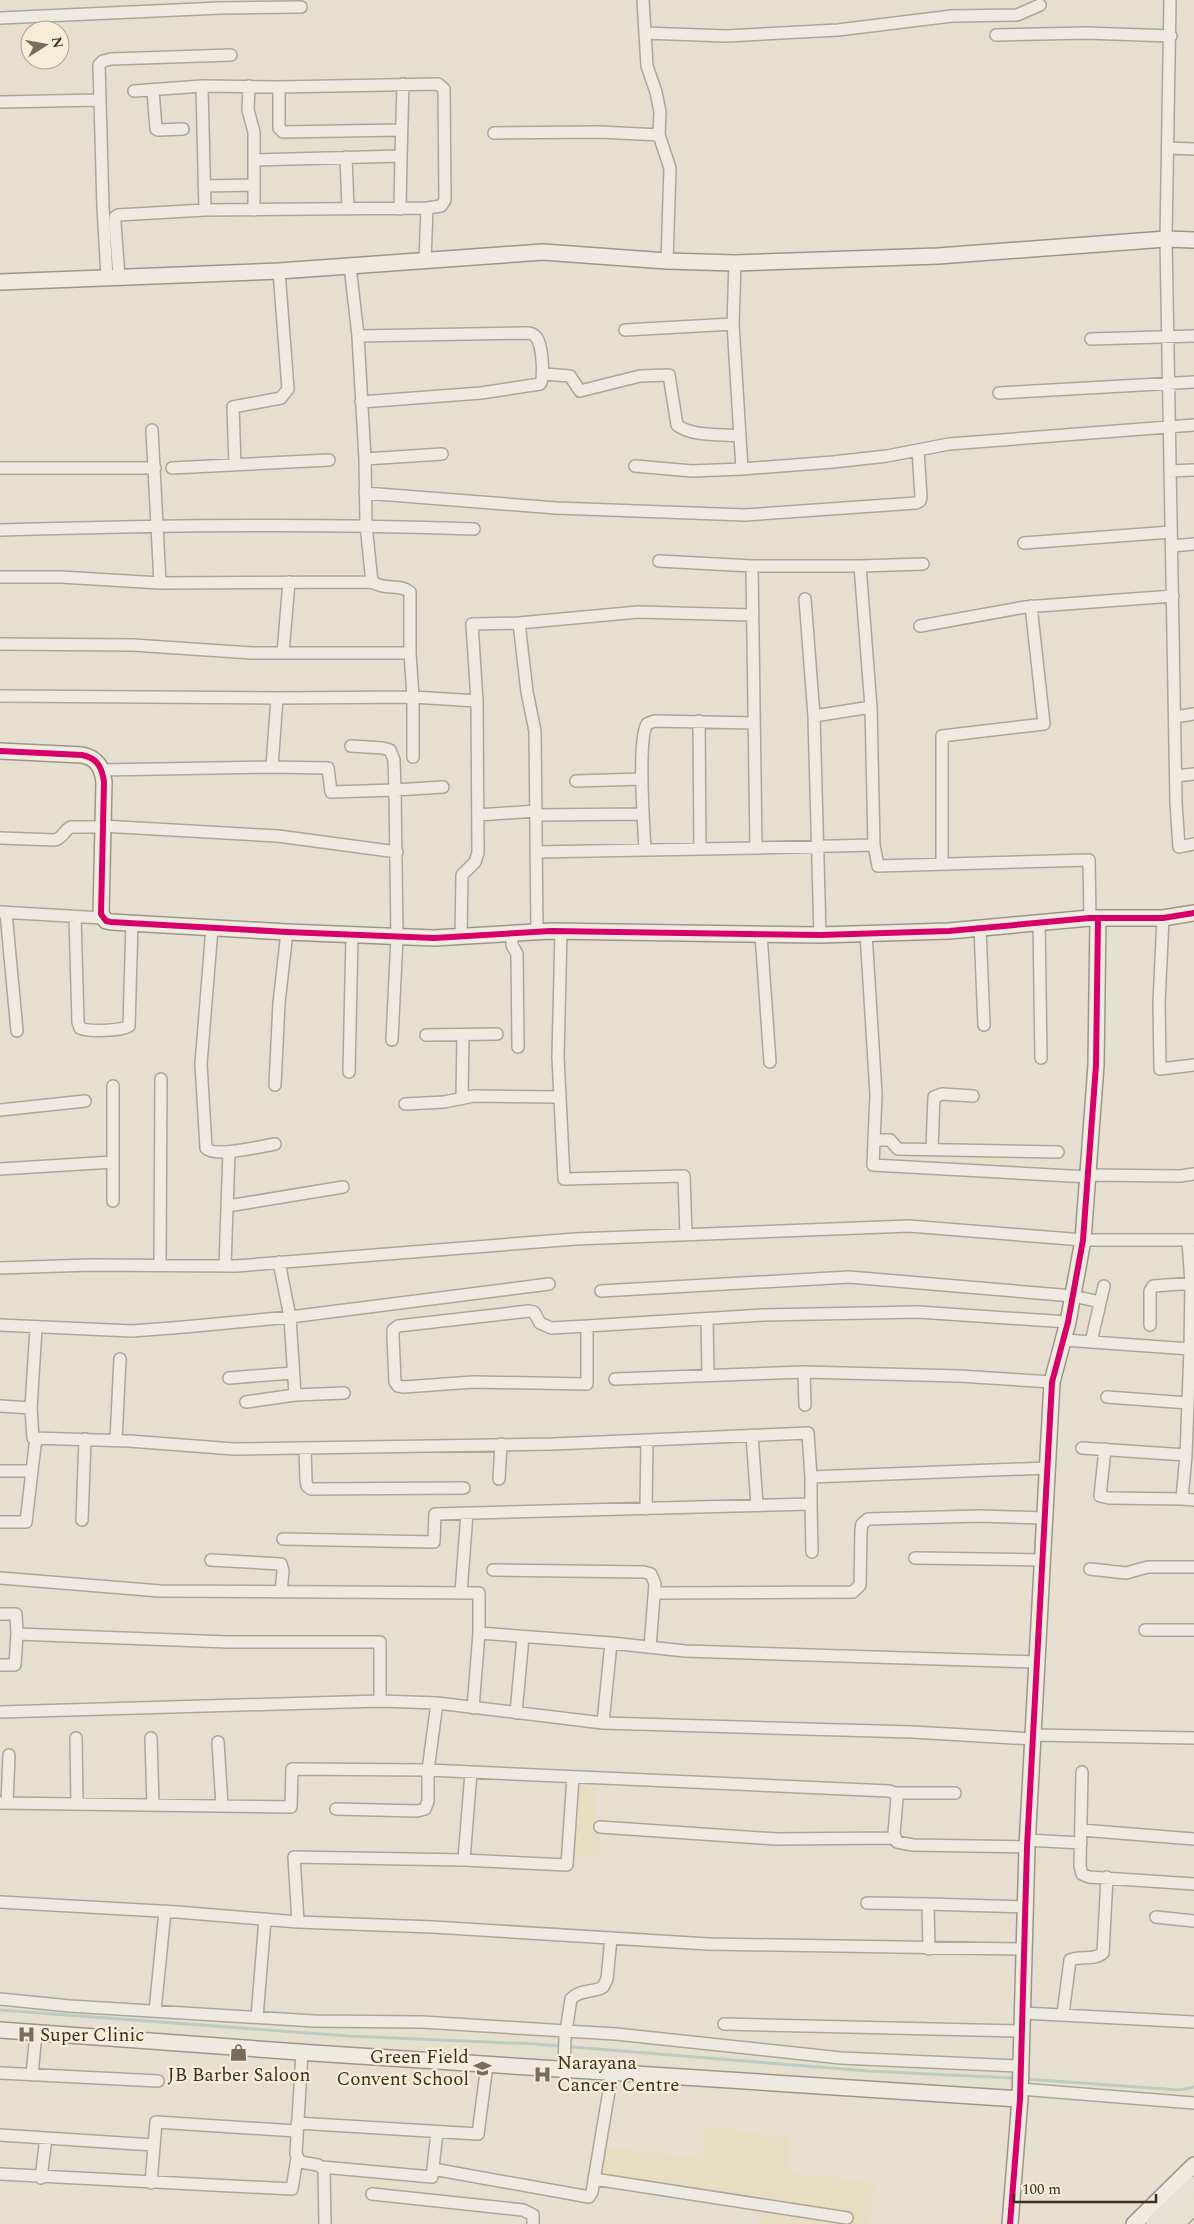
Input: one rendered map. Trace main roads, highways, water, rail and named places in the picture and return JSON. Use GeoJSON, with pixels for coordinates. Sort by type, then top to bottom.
{"type":"FeatureCollection","features":[{"type":"Feature","properties":{"kind":"main road"},"geometry":{"type":"LineString","coordinates":[[1155,2224],[1194,2186]]}},
{"type":"Feature","properties":{"kind":"main road"},"geometry":{"type":"LineString","coordinates":[[1175,2224],[1194,2205]]}},
{"type":"Feature","properties":{"kind":"waterway"},"geometry":{"type":"LineString","coordinates":[[0,2010],[348,2036],[535,2044],[868,2071],[1012,2078]]}},
{"type":"Feature","properties":{"kind":"waterway"},"geometry":{"type":"LineString","coordinates":[[1026,2079],[1179,2090],[1194,2087]]}},
{"type":"Feature","properties":{"kind":"place","name":"Super Clinic"},"geometry":{"type":"Point","coordinates":[26,2035]}},
{"type":"Feature","properties":{"kind":"place","name":"JB Barber Saloon"},"geometry":{"type":"Point","coordinates":[239,2052]}},
{"type":"Feature","properties":{"kind":"place","name":"Green Field Convent School"},"geometry":{"type":"Point","coordinates":[483,2068]}},
{"type":"Feature","properties":{"kind":"place","name":"Narayana Cancer Centre"},"geometry":{"type":"Point","coordinates":[543,2074]}}]}
